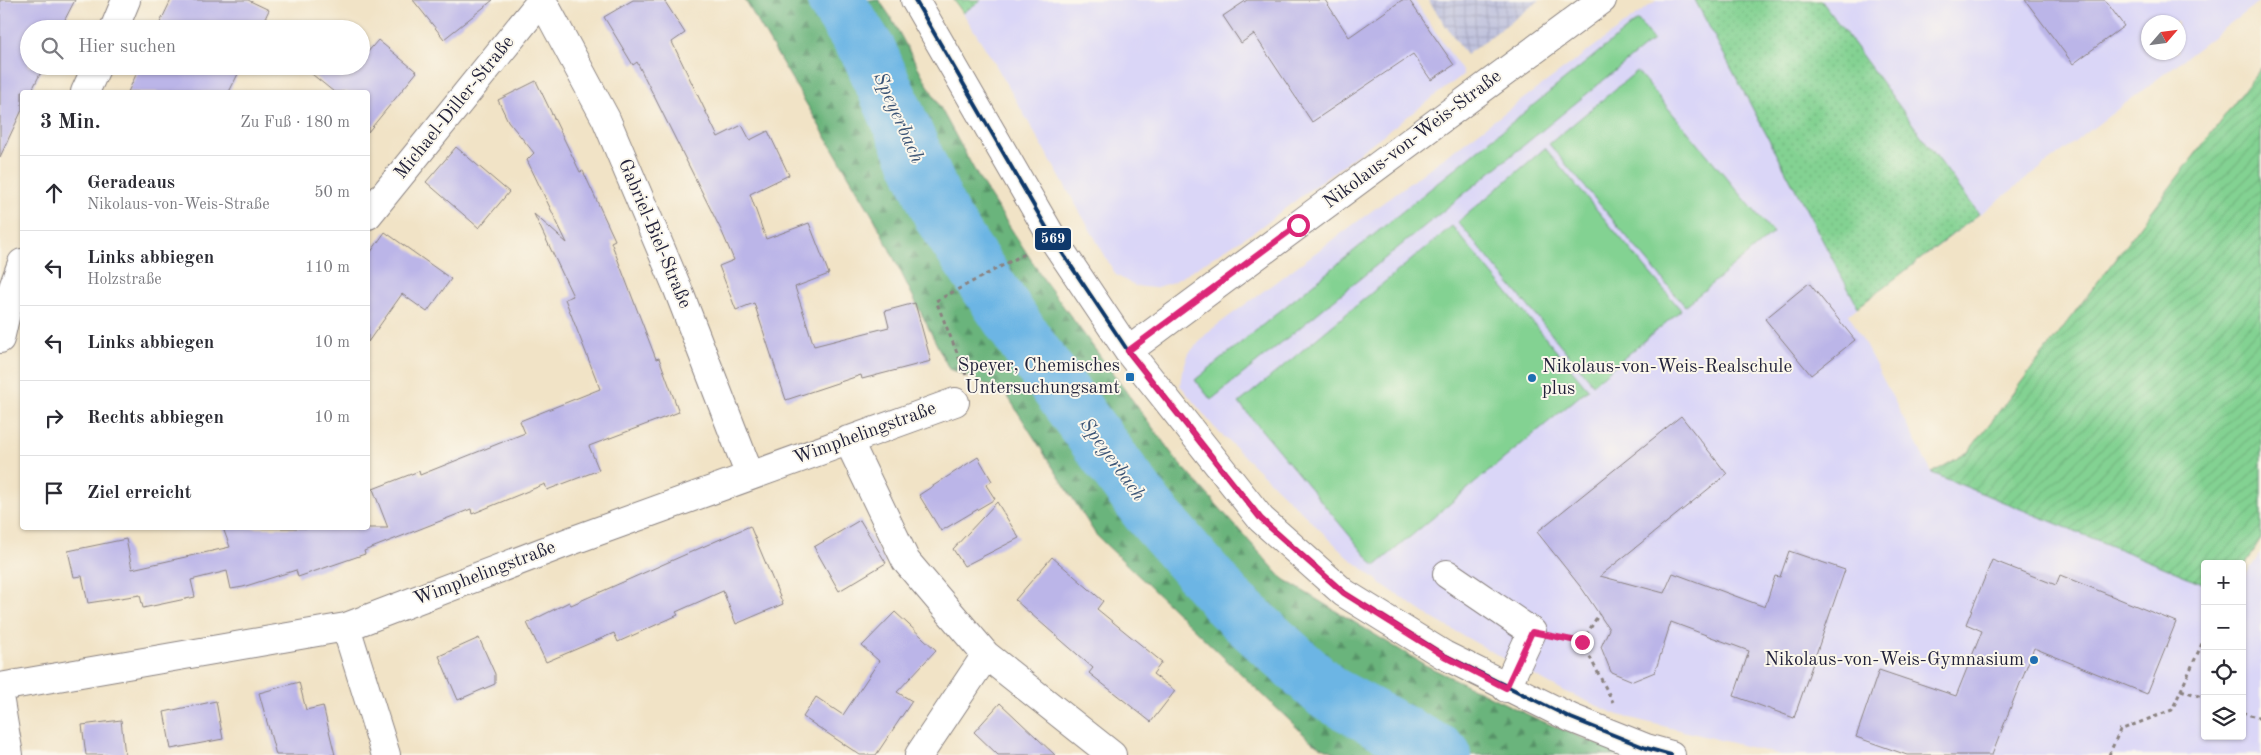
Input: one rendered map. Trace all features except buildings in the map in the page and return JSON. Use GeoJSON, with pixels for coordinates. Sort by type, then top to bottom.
{"type":"FeatureCollection","features":[{"type":"Feature","properties":{"kind":"street"},"geometry":{"type":"LineString","coordinates":[[118,20],[126,0]]}},
{"type":"Feature","properties":{"kind":"street","name":"Michael-Diller-Straße"},"geometry":{"type":"LineString","coordinates":[[370,213],[542,0]]}},
{"type":"Feature","properties":{"kind":"street","name":"Gabriel-Biel-Straße"},"geometry":{"type":"LineString","coordinates":[[542,0],[606,119],[677,287],[750,476]]}},
{"type":"Feature","properties":{"kind":"street"},"geometry":{"type":"LineString","coordinates":[[915,0],[1053,239],[1128,351],[1261,519],[1344,593],[1444,656],[1506,688],[1604,732],[1671,755]]}},
{"type":"Feature","properties":{"kind":"street","name":"Nikolaus-von-Weis-Straße"},"geometry":{"type":"LineString","coordinates":[[1128,351],[1602,0]]}},
{"type":"Feature","properties":{"kind":"street"},"geometry":{"type":"LineString","coordinates":[[86,90],[93,75]]}},
{"type":"Feature","properties":{"kind":"street"},"geometry":{"type":"LineString","coordinates":[[0,340],[16,297],[20,274]]}},
{"type":"Feature","properties":{"kind":"street","name":"Wimphelingstraße"},"geometry":{"type":"LineString","coordinates":[[0,687],[346,627],[571,541],[955,402]]}},
{"type":"Feature","properties":{"kind":"street"},"geometry":{"type":"LineString","coordinates":[[848,440],[906,561],[986,655],[1112,755]]}},
{"type":"Feature","properties":{"kind":"street"},"geometry":{"type":"LineString","coordinates":[[1447,574],[1532,632],[1506,688]]}},
{"type":"Feature","properties":{"kind":"street"},"geometry":{"type":"LineString","coordinates":[[346,627],[386,755]]}},
{"type":"Feature","properties":{"kind":"street"},"geometry":{"type":"LineString","coordinates":[[919,755],[986,655]]}},
{"type":"Feature","properties":{"kind":"street"},"geometry":{"type":"LineString","coordinates":[[0,702],[9,755]]}},
{"type":"Feature","properties":{"kind":"path"},"geometry":{"type":"LineString","coordinates":[[955,402],[974,394],[936,302],[1020,256]]}},
{"type":"Feature","properties":{"kind":"path"},"geometry":{"type":"LineString","coordinates":[[1582,642],[1599,614]]}},
{"type":"Feature","properties":{"kind":"path"},"geometry":{"type":"LineString","coordinates":[[1532,632],[1582,642],[1614,700],[1604,732]]}},
{"type":"Feature","properties":{"kind":"path"},"geometry":{"type":"LineString","coordinates":[[2109,755],[2120,730],[2172,710],[2201,646]]}},
{"type":"Feature","properties":{"kind":"path"},"geometry":{"type":"LineString","coordinates":[[2181,690],[2201,697]]}},
{"type":"Feature","properties":{"kind":"path"},"geometry":{"type":"LineString","coordinates":[[2246,713],[2261,719]]}},
{"type":"Feature","properties":{"kind":"shaded area"},"geometry":{"type":"Polygon","coordinates":[[[981,0],[1414,0],[1464,74],[1255,231],[1173,282],[1154,288],[1135,286],[1116,275],[994,62],[963,13],[981,0]]]}},
{"type":"Feature","properties":{"kind":"shaded area"},"geometry":{"type":"Polygon","coordinates":[[[1428,0],[1540,0],[1466,55],[1428,0]]]}},
{"type":"Feature","properties":{"kind":"shaded area","name":"Nikolaus-von-Weis-Realschule plus"},"geometry":{"type":"Polygon","coordinates":[[[1657,0],[2261,0],[2186,57],[2186,15],[2141,15],[2141,60],[2182,60],[1849,314],[1932,473],[2201,582],[2201,740],[2246,740],[2246,574],[2261,553],[2261,755],[1781,755],[1618,715],[1553,686],[1430,617],[1386,587],[1348,557],[1214,427],[1180,385],[1182,372],[1189,353],[1208,332],[1657,0]]]}},
{"type":"Feature","properties":{"kind":"green space"},"geometry":{"type":"Polygon","coordinates":[[[745,0],[879,0],[890,16],[981,182],[1044,280],[1175,458],[1283,579],[1425,665],[1537,719],[1623,755],[1339,755],[1312,742],[1096,535],[1005,392],[949,369],[875,220],[745,0]]]}},
{"type":"Feature","properties":{"kind":"green space"},"geometry":{"type":"Polygon","coordinates":[[[954,0],[981,0],[963,13],[954,0]]]}},
{"type":"Feature","properties":{"kind":"green space"},"geometry":{"type":"Polygon","coordinates":[[[1695,0],[1821,0],[1979,214],[1858,307],[1695,0]]]}},
{"type":"Feature","properties":{"kind":"green space"},"geometry":{"type":"Polygon","coordinates":[[[1638,20],[1653,40],[1211,400],[1195,380],[1638,20]]]}},
{"type":"Feature","properties":{"kind":"green space"},"geometry":{"type":"Polygon","coordinates":[[[2261,68],[2261,539],[2246,563],[2246,560],[2201,560],[2201,582],[1932,473],[1968,452],[2261,68]]]}},
{"type":"Feature","properties":{"kind":"green space"},"geometry":{"type":"Polygon","coordinates":[[[1637,71],[1773,233],[1685,306],[1549,144],[1637,71]]]}},
{"type":"Feature","properties":{"kind":"green space"},"geometry":{"type":"Polygon","coordinates":[[[1545,148],[1681,310],[1593,384],[1458,222],[1545,148]]]}},
{"type":"Feature","properties":{"kind":"green space"},"geometry":{"type":"Polygon","coordinates":[[[1452,226],[1588,389],[1375,566],[1239,403],[1452,226]]]}},
{"type":"Feature","properties":{"kind":"waterway","name":"Speyerbach"},"geometry":{"type":"LineString","coordinates":[[835,0],[869,52],[942,217],[1029,347],[1148,510],[1231,605],[1328,693],[1443,755]]}},
{"type":"Feature","properties":{"kind":"transit line","name":"569"},"geometry":{"type":"LineString","coordinates":[[915,0],[1053,239],[1128,351],[1261,519],[1344,593],[1444,655],[1571,718],[1646,748],[1671,755]]}},
{"type":"Feature","properties":{"kind":"place","name":"Speyer, Chemisches Untersuchungsamt"},"geometry":{"type":"Point","coordinates":[1130,377]}},
{"type":"Feature","properties":{"kind":"place","name":"Nikolaus-von-Weis-Realschule plus"},"geometry":{"type":"Point","coordinates":[1532,378]}},
{"type":"Feature","properties":{"kind":"place","name":"Nikolaus-von-Weis-Gymnasium"},"geometry":{"type":"Point","coordinates":[2034,660]}},
{"type":"Feature","properties":{"kind":"route"},"geometry":{"type":"LineString","coordinates":[[1298,225],[1128,351],[1261,519],[1344,593],[1444,656],[1506,688],[1532,632],[1582,642]]}}]}
